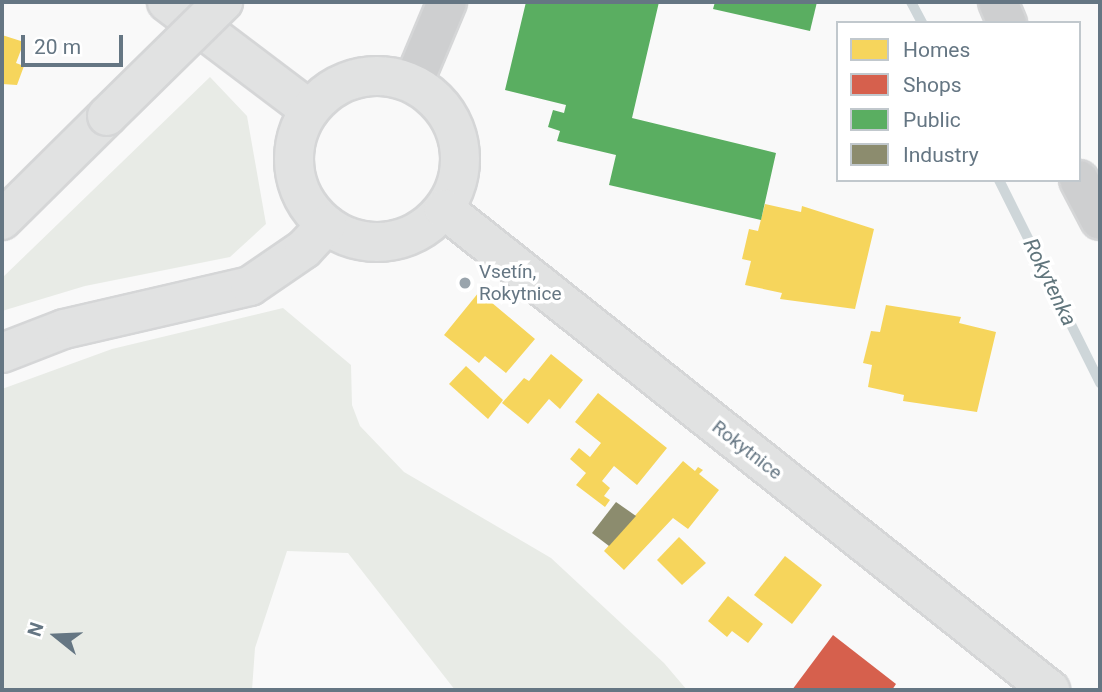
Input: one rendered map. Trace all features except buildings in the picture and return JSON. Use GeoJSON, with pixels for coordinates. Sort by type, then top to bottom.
{"type":"FeatureCollection","features":[{"type":"Feature","properties":{"kind":"main road"},"geometry":{"type":"LineString","coordinates":[[167,2],[310,110]]}},
{"type":"Feature","properties":{"kind":"main road"},"geometry":{"type":"LineString","coordinates":[[5,214],[223,2]]}},
{"type":"Feature","properties":{"kind":"main road"},"geometry":{"type":"LineString","coordinates":[[375,75],[413,83],[443,106],[459,140],[459,179],[444,209],[426,227],[386,242],[351,238],[326,225],[304,199],[295,170],[299,128],[323,95],[356,78],[375,75]]}},
{"type":"Feature","properties":{"kind":"main road","name":"Rokytnice"},"geometry":{"type":"LineString","coordinates":[[444,209],[1051,690]]}},
{"type":"Feature","properties":{"kind":"main road"},"geometry":{"type":"LineString","coordinates":[[2,353],[64,329],[250,286],[295,256],[326,225]]}},
{"type":"Feature","properties":{"kind":"street"},"geometry":{"type":"LineString","coordinates":[[413,83],[447,2]]}},
{"type":"Feature","properties":{"kind":"street"},"geometry":{"type":"LineString","coordinates":[[998,2],[1006,21]]}},
{"type":"Feature","properties":{"kind":"street"},"geometry":{"type":"LineString","coordinates":[[1080,182],[1100,220]]}},
{"type":"Feature","properties":{"kind":"shaded area"},"geometry":{"type":"Polygon","coordinates":[[[210,77],[247,116],[266,224],[230,257],[85,286],[2,311],[2,278],[210,77]]]}},
{"type":"Feature","properties":{"kind":"shaded area"},"geometry":{"type":"Polygon","coordinates":[[[283,308],[351,365],[352,405],[360,426],[404,472],[551,558],[664,663],[687,690],[455,690],[348,553],[287,551],[255,648],[252,690],[2,690],[2,389],[112,349],[283,308]]]}},
{"type":"Feature","properties":{"kind":"waterway","name":"Rokytenka"},"geometry":{"type":"LineString","coordinates":[[911,2],[921,21]]}},
{"type":"Feature","properties":{"kind":"waterway","name":"Rokytenka"},"geometry":{"type":"LineString","coordinates":[[1000,182],[1100,383]]}},
{"type":"Feature","properties":{"kind":"place","name":"Vsetín, Rokytnice"},"geometry":{"type":"Point","coordinates":[465,283]}}]}
